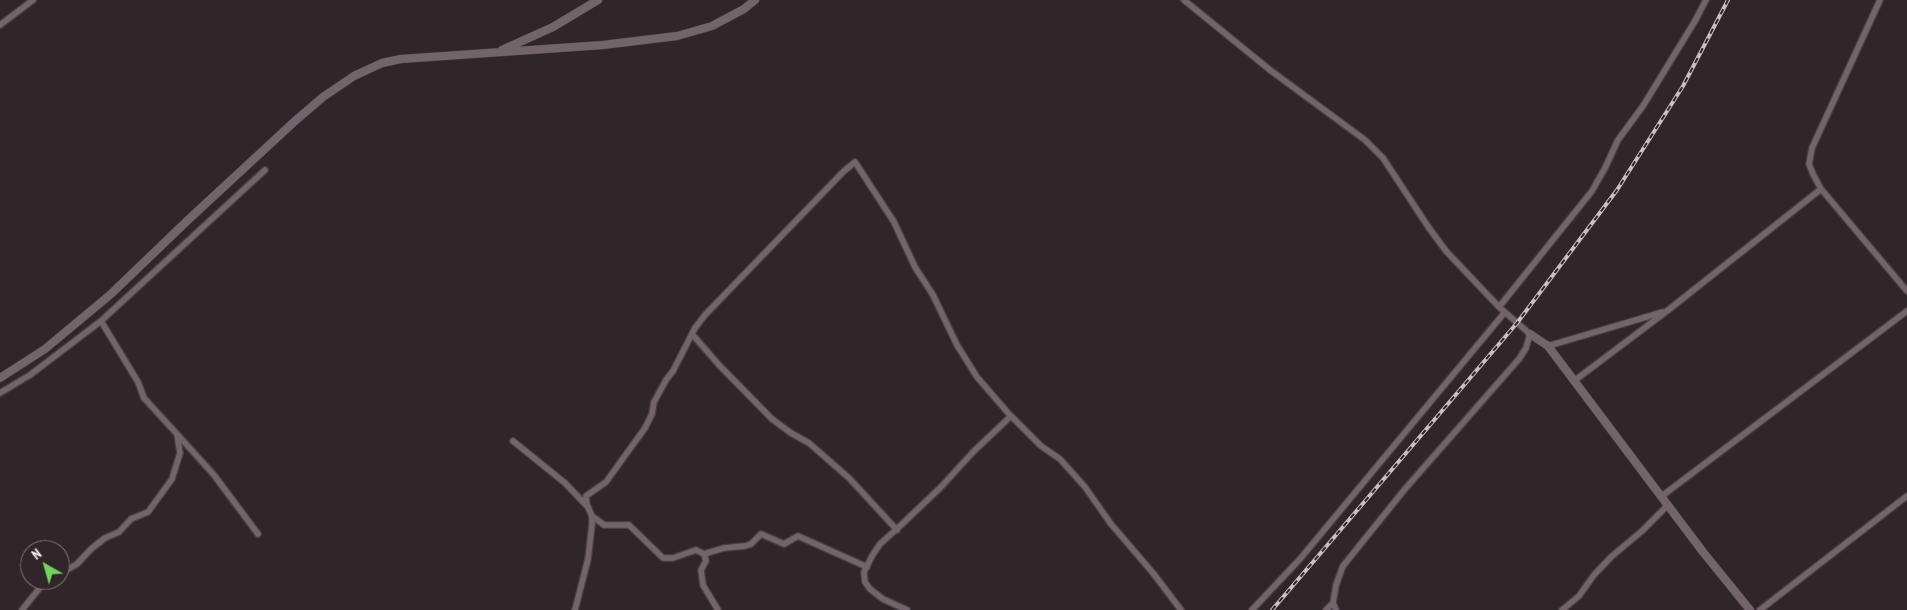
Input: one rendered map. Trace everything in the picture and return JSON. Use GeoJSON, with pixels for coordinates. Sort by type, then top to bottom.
{"type":"FeatureCollection","features":[{"type":"Feature","properties":{"kind":"street"},"geometry":{"type":"LineString","coordinates":[[0,25],[33,0]]}},
{"type":"Feature","properties":{"kind":"street"},"geometry":{"type":"LineString","coordinates":[[497,52],[554,27],[598,0]]}},
{"type":"Feature","properties":{"kind":"street"},"geometry":{"type":"LineString","coordinates":[[0,378],[44,349],[111,294],[296,121],[323,98],[354,76],[382,63],[401,59],[603,45],[677,36],[712,26],[744,9],[755,0]]}},
{"type":"Feature","properties":{"kind":"street"},"geometry":{"type":"LineString","coordinates":[[1184,0],[1276,75],[1365,140],[1383,158],[1446,251],[1505,312],[1530,334],[1548,346],[1750,610]]}},
{"type":"Feature","properties":{"kind":"street"},"geometry":{"type":"LineString","coordinates":[[1500,307],[1592,191],[1618,140],[1643,106],[1706,0]]}},
{"type":"Feature","properties":{"kind":"street"},"geometry":{"type":"LineString","coordinates":[[1880,0],[1812,148],[1809,164],[1821,188],[1907,291]]}},
{"type":"Feature","properties":{"kind":"street"},"geometry":{"type":"LineString","coordinates":[[574,610],[588,559],[592,516],[586,496],[606,482],[645,428],[652,414],[654,402],[692,334],[705,315],[844,171],[855,162],[894,222],[915,267],[933,295],[957,345],[977,377],[1011,416],[1041,446],[1060,460],[1085,486],[1111,524],[1181,610]]}},
{"type":"Feature","properties":{"kind":"street"},"geometry":{"type":"LineString","coordinates":[[0,393],[30,376],[100,321],[265,170]]}},
{"type":"Feature","properties":{"kind":"street"},"geometry":{"type":"LineString","coordinates":[[1574,381],[1667,311],[1821,188]]}},
{"type":"Feature","properties":{"kind":"street"},"geometry":{"type":"LineString","coordinates":[[1548,346],[1667,311]]}},
{"type":"Feature","properties":{"kind":"street"},"geometry":{"type":"LineString","coordinates":[[1662,496],[1907,311]]}},
{"type":"Feature","properties":{"kind":"street"},"geometry":{"type":"LineString","coordinates":[[1252,610],[1300,559],[1505,312]]}},
{"type":"Feature","properties":{"kind":"street"},"geometry":{"type":"LineString","coordinates":[[100,321],[138,382],[144,398],[214,475],[258,534]]}},
{"type":"Feature","properties":{"kind":"street"},"geometry":{"type":"LineString","coordinates":[[692,334],[772,419],[791,433],[810,443],[849,478],[897,530]]}},
{"type":"Feature","properties":{"kind":"street"},"geometry":{"type":"LineString","coordinates":[[1326,610],[1332,603],[1343,566],[1405,489],[1519,359],[1526,348],[1530,334]]}},
{"type":"Feature","properties":{"kind":"street"},"geometry":{"type":"LineString","coordinates":[[907,610],[883,599],[870,589],[865,582],[864,572],[880,544],[897,530],[1011,416]]}},
{"type":"Feature","properties":{"kind":"street"},"geometry":{"type":"LineString","coordinates":[[70,568],[105,538],[119,532],[131,519],[148,512],[172,479],[180,453],[177,434]]}},
{"type":"Feature","properties":{"kind":"street"},"geometry":{"type":"LineString","coordinates":[[513,441],[564,483],[589,508]]}},
{"type":"Feature","properties":{"kind":"street"},"geometry":{"type":"LineString","coordinates":[[1760,610],[1907,496]]}},
{"type":"Feature","properties":{"kind":"street"},"geometry":{"type":"LineString","coordinates":[[1562,610],[1579,596],[1594,575],[1611,557],[1642,531],[1668,505]]}},
{"type":"Feature","properties":{"kind":"street"},"geometry":{"type":"LineString","coordinates":[[592,516],[604,525],[629,525],[663,558],[673,558],[696,550],[704,554],[724,548],[745,546],[751,544],[761,534],[784,544],[798,536],[867,567]]}},
{"type":"Feature","properties":{"kind":"street"},"geometry":{"type":"LineString","coordinates":[[704,554],[706,561],[701,570],[703,585],[718,610]]}},
{"type":"Feature","properties":{"kind":"street"},"geometry":{"type":"LineString","coordinates":[[22,610],[38,590]]}},
{"type":"Feature","properties":{"kind":"street"},"geometry":{"type":"LineString","coordinates":[[1332,603],[1336,610]]}},
{"type":"Feature","properties":{"kind":"railway"},"geometry":{"type":"LineString","coordinates":[[1272,610],[1517,323],[1617,190],[1683,86],[1728,0]]}}]}
